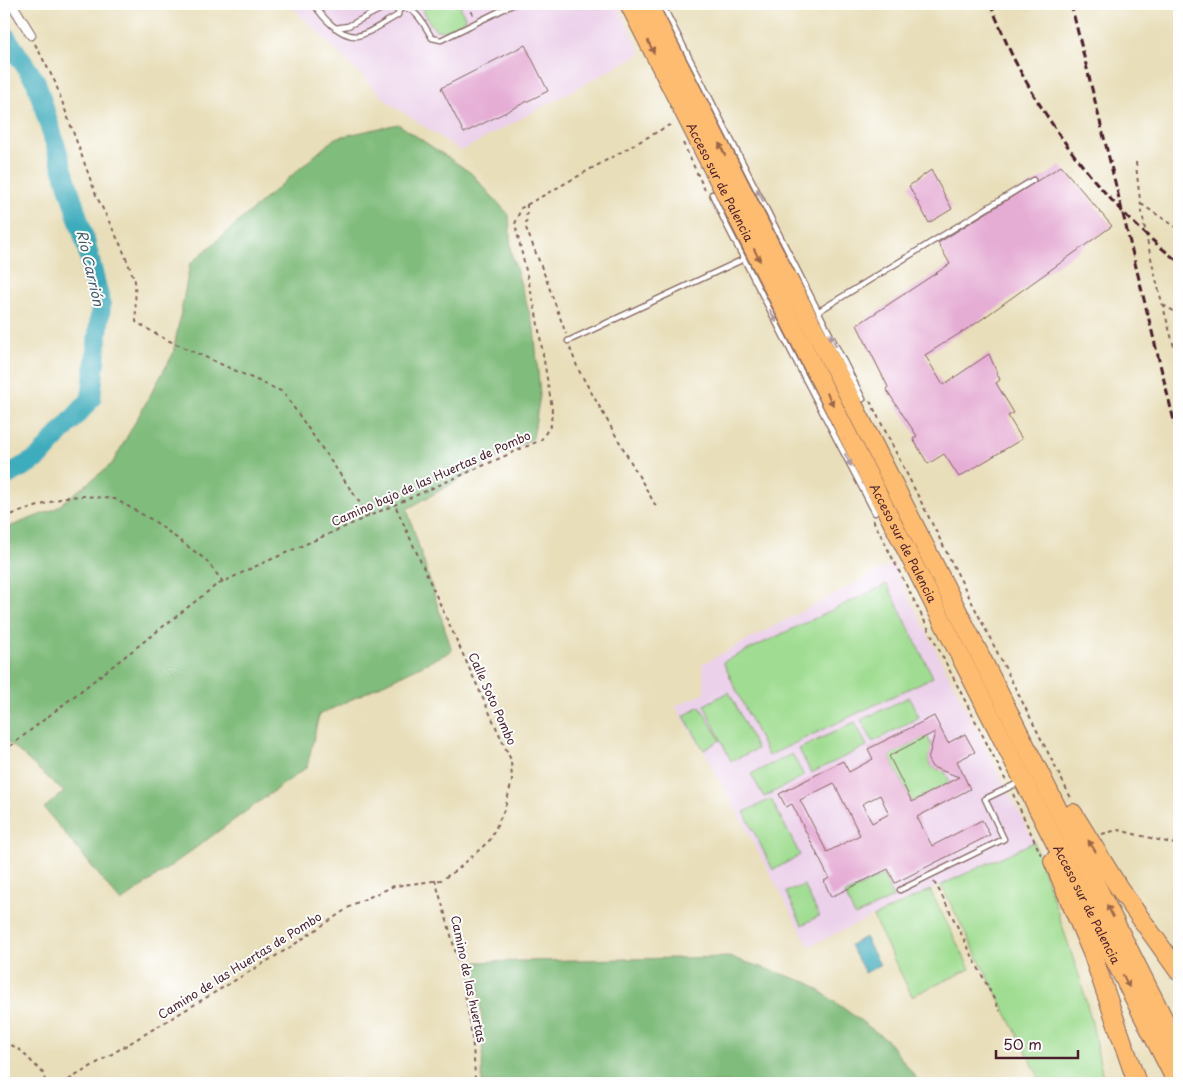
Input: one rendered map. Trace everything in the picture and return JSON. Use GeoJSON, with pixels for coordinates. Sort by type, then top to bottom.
{"type":"FeatureCollection","features":[{"type":"Feature","properties":{"kind":"highway","name":"Acceso sur de Palencia"},"geometry":{"type":"LineString","coordinates":[[629,4],[1177,1083]]}},
{"type":"Feature","properties":{"kind":"highway","name":"Acceso sur de Palencia"},"geometry":{"type":"LineString","coordinates":[[648,4],[845,388],[1179,1049]]}},
{"type":"Feature","properties":{"kind":"highway"},"geometry":{"type":"LineString","coordinates":[[667,79],[684,133],[710,195]]}},
{"type":"Feature","properties":{"kind":"highway"},"geometry":{"type":"LineString","coordinates":[[865,397],[909,499],[930,559],[965,607],[1020,716],[1084,833],[1119,888],[1179,972]]}},
{"type":"Feature","properties":{"kind":"highway"},"geometry":{"type":"LineString","coordinates":[[873,515],[910,576],[938,611]]}},
{"type":"Feature","properties":{"kind":"highway"},"geometry":{"type":"LineString","coordinates":[[947,628],[962,679],[1013,786],[1051,856],[1092,953],[1137,1083]]}},
{"type":"Feature","properties":{"kind":"street"},"geometry":{"type":"LineString","coordinates":[[12,4],[31,35]]}},
{"type":"Feature","properties":{"kind":"lane"},"geometry":{"type":"LineString","coordinates":[[314,4],[335,28],[346,34],[357,36],[398,15],[399,10],[404,7],[409,7],[414,11],[432,38],[442,40],[514,4]]}},
{"type":"Feature","properties":{"kind":"lane"},"geometry":{"type":"LineString","coordinates":[[662,4],[865,397]]}},
{"type":"Feature","properties":{"kind":"lane"},"geometry":{"type":"LineString","coordinates":[[335,28],[348,26],[383,8],[391,6],[399,10]]}},
{"type":"Feature","properties":{"kind":"lane"},"geometry":{"type":"LineString","coordinates":[[819,311],[1033,180]]}},
{"type":"Feature","properties":{"kind":"lane"},"geometry":{"type":"LineString","coordinates":[[710,195],[873,515]]}},
{"type":"Feature","properties":{"kind":"lane"},"geometry":{"type":"LineString","coordinates":[[568,341],[744,259]]}},
{"type":"Feature","properties":{"kind":"lane"},"geometry":{"type":"LineString","coordinates":[[900,890],[1004,839],[985,799],[1013,786]]}},
{"type":"Feature","properties":{"kind":"path"},"geometry":{"type":"LineString","coordinates":[[468,4],[477,22]]}},
{"type":"Feature","properties":{"kind":"path"},"geometry":{"type":"LineString","coordinates":[[31,35],[55,82],[96,196],[122,248],[135,281],[136,322],[165,339],[283,392],[369,516]]}},
{"type":"Feature","properties":{"kind":"path"},"geometry":{"type":"LineString","coordinates":[[657,508],[578,369],[526,228],[527,204],[680,120]]}},
{"type":"Feature","properties":{"kind":"path"},"geometry":{"type":"LineString","coordinates":[[681,138],[710,195]]}},
{"type":"Feature","properties":{"kind":"path"},"geometry":{"type":"LineString","coordinates":[[1136,162],[1141,204],[1153,268],[1179,366]]}},
{"type":"Feature","properties":{"kind":"path","name":"Camino bajo de las Huertas de Pombo"},"geometry":{"type":"LineString","coordinates":[[4,751],[207,592],[223,582],[541,440],[552,425],[552,408],[536,313],[515,224],[521,208],[527,204]]}},
{"type":"Feature","properties":{"kind":"path"},"geometry":{"type":"LineString","coordinates":[[1141,204],[1179,229]]}},
{"type":"Feature","properties":{"kind":"path"},"geometry":{"type":"LineString","coordinates":[[1163,305],[1179,314]]}},
{"type":"Feature","properties":{"kind":"path"},"geometry":{"type":"LineString","coordinates":[[865,397],[1070,798]]}},
{"type":"Feature","properties":{"kind":"path"},"geometry":{"type":"LineString","coordinates":[[4,517],[66,497],[84,496],[115,499],[154,521],[206,560],[223,582]]}},
{"type":"Feature","properties":{"kind":"path","name":"Calle Soto Pombo"},"geometry":{"type":"LineString","coordinates":[[395,505],[511,760],[512,781],[505,808],[490,840],[457,870],[442,880],[435,880]]}},
{"type":"Feature","properties":{"kind":"path"},"geometry":{"type":"LineString","coordinates":[[873,515],[1013,786],[1044,861]]}},
{"type":"Feature","properties":{"kind":"path"},"geometry":{"type":"LineString","coordinates":[[1102,834],[1118,830],[1179,845]]}},
{"type":"Feature","properties":{"kind":"path"},"geometry":{"type":"LineString","coordinates":[[930,876],[1000,1010]]}},
{"type":"Feature","properties":{"kind":"path","name":"Camino de las Huertas de Pombo"},"geometry":{"type":"LineString","coordinates":[[61,1083],[73,1078],[289,948],[354,904],[394,886],[435,880]]}},
{"type":"Feature","properties":{"kind":"path","name":"Camino de las huertas"},"geometry":{"type":"LineString","coordinates":[[435,880],[450,931],[472,1031],[475,1083]]}},
{"type":"Feature","properties":{"kind":"path"},"geometry":{"type":"LineString","coordinates":[[4,1040],[20,1050],[44,1074],[45,1083]]}},
{"type":"Feature","properties":{"kind":"shaded area"},"geometry":{"type":"Polygon","coordinates":[[[289,4],[617,4],[642,53],[461,151],[389,103],[289,4]]]}},
{"type":"Feature","properties":{"kind":"shaded area"},"geometry":{"type":"Polygon","coordinates":[[[892,564],[1034,842],[809,946],[706,755],[675,706],[705,693],[702,664],[892,564]]]}},
{"type":"Feature","properties":{"kind":"green space"},"geometry":{"type":"Polygon","coordinates":[[[420,4],[459,4],[466,19],[447,31],[436,30],[431,25],[420,4]]]}},
{"type":"Feature","properties":{"kind":"green space"},"geometry":{"type":"Polygon","coordinates":[[[398,124],[471,173],[509,215],[511,252],[534,328],[540,395],[533,438],[407,509],[452,651],[319,715],[307,767],[121,902],[44,808],[64,792],[7,741],[4,744],[4,529],[55,509],[112,464],[173,354],[190,264],[335,138],[398,124]]]}},
{"type":"Feature","properties":{"kind":"green space"},"geometry":{"type":"Polygon","coordinates":[[[887,584],[933,677],[768,756],[723,662],[887,584]]]}},
{"type":"Feature","properties":{"kind":"green space"},"geometry":{"type":"Polygon","coordinates":[[[729,692],[757,749],[731,761],[704,705],[729,692]]]}},
{"type":"Feature","properties":{"kind":"green space"},"geometry":{"type":"Polygon","coordinates":[[[909,697],[919,717],[873,742],[861,720],[909,697]]]}},
{"type":"Feature","properties":{"kind":"green space"},"geometry":{"type":"Polygon","coordinates":[[[700,706],[720,740],[704,750],[684,716],[700,706]]]}},
{"type":"Feature","properties":{"kind":"green space"},"geometry":{"type":"Polygon","coordinates":[[[855,722],[867,746],[811,773],[799,749],[855,722]]]}},
{"type":"Feature","properties":{"kind":"green space"},"geometry":{"type":"Polygon","coordinates":[[[927,736],[934,750],[930,753],[928,760],[932,767],[939,770],[943,768],[950,782],[912,802],[889,756],[927,736]]]}},
{"type":"Feature","properties":{"kind":"green space"},"geometry":{"type":"Polygon","coordinates":[[[792,754],[804,776],[764,797],[751,774],[792,754]]]}},
{"type":"Feature","properties":{"kind":"green space"},"geometry":{"type":"Polygon","coordinates":[[[771,799],[800,855],[773,870],[744,812],[771,799]]]}},
{"type":"Feature","properties":{"kind":"green space"},"geometry":{"type":"Polygon","coordinates":[[[1034,842],[1081,982],[1092,1023],[1104,1083],[1042,1083],[941,885],[1034,842]]]}},
{"type":"Feature","properties":{"kind":"green space"},"geometry":{"type":"Polygon","coordinates":[[[883,875],[893,898],[855,916],[845,894],[883,875]]]}},
{"type":"Feature","properties":{"kind":"green space"},"geometry":{"type":"Polygon","coordinates":[[[804,885],[819,916],[802,925],[786,892],[804,885]]]}},
{"type":"Feature","properties":{"kind":"green space"},"geometry":{"type":"Polygon","coordinates":[[[930,890],[970,969],[912,996],[873,917],[930,890]]]}},
{"type":"Feature","properties":{"kind":"green space"},"geometry":{"type":"Polygon","coordinates":[[[730,957],[809,983],[887,1040],[920,1083],[482,1083],[483,1031],[476,962],[730,957]]]}},
{"type":"Feature","properties":{"kind":"water"},"geometry":{"type":"Polygon","coordinates":[[[865,937],[880,965],[865,973],[850,945],[865,937]]]}},
{"type":"Feature","properties":{"kind":"building"},"geometry":{"type":"Polygon","coordinates":[[[525,45],[548,91],[464,133],[441,88],[525,45]]]}},
{"type":"Feature","properties":{"kind":"building"},"geometry":{"type":"Polygon","coordinates":[[[1061,166],[1112,226],[975,324],[925,355],[943,385],[989,354],[1000,380],[996,383],[1014,413],[1008,416],[1022,439],[959,477],[944,454],[928,464],[913,439],[917,436],[886,389],[888,387],[857,325],[950,264],[938,243],[1061,166]]]}},
{"type":"Feature","properties":{"kind":"building"},"geometry":{"type":"Polygon","coordinates":[[[931,170],[952,209],[929,223],[909,186],[931,170]]]}},
{"type":"Feature","properties":{"kind":"building"},"geometry":{"type":"Polygon","coordinates":[[[934,716],[948,743],[965,734],[975,752],[957,761],[970,789],[917,817],[932,846],[982,820],[990,835],[895,883],[888,869],[831,897],[824,881],[829,878],[792,804],[786,807],[779,794],[843,761],[849,772],[873,759],[868,749],[934,716]],[[935,732],[889,756],[912,802],[959,777],[932,767],[928,760],[935,732]],[[834,783],[800,800],[827,852],[860,835],[834,783]],[[880,795],[862,804],[872,823],[889,814],[880,795]]]}},
{"type":"Feature","properties":{"kind":"waterway","name":"Río Carrión"},"geometry":{"type":"LineString","coordinates":[[4,34],[36,82],[86,244],[101,305],[91,399],[38,458],[4,477]]}},
{"type":"Feature","properties":{"kind":"railway"},"geometry":{"type":"LineString","coordinates":[[990,4],[1016,63],[1067,146],[1087,172],[1130,220],[1179,262]]}},
{"type":"Feature","properties":{"kind":"railway"},"geometry":{"type":"LineString","coordinates":[[1071,4],[1179,441]]}}]}
